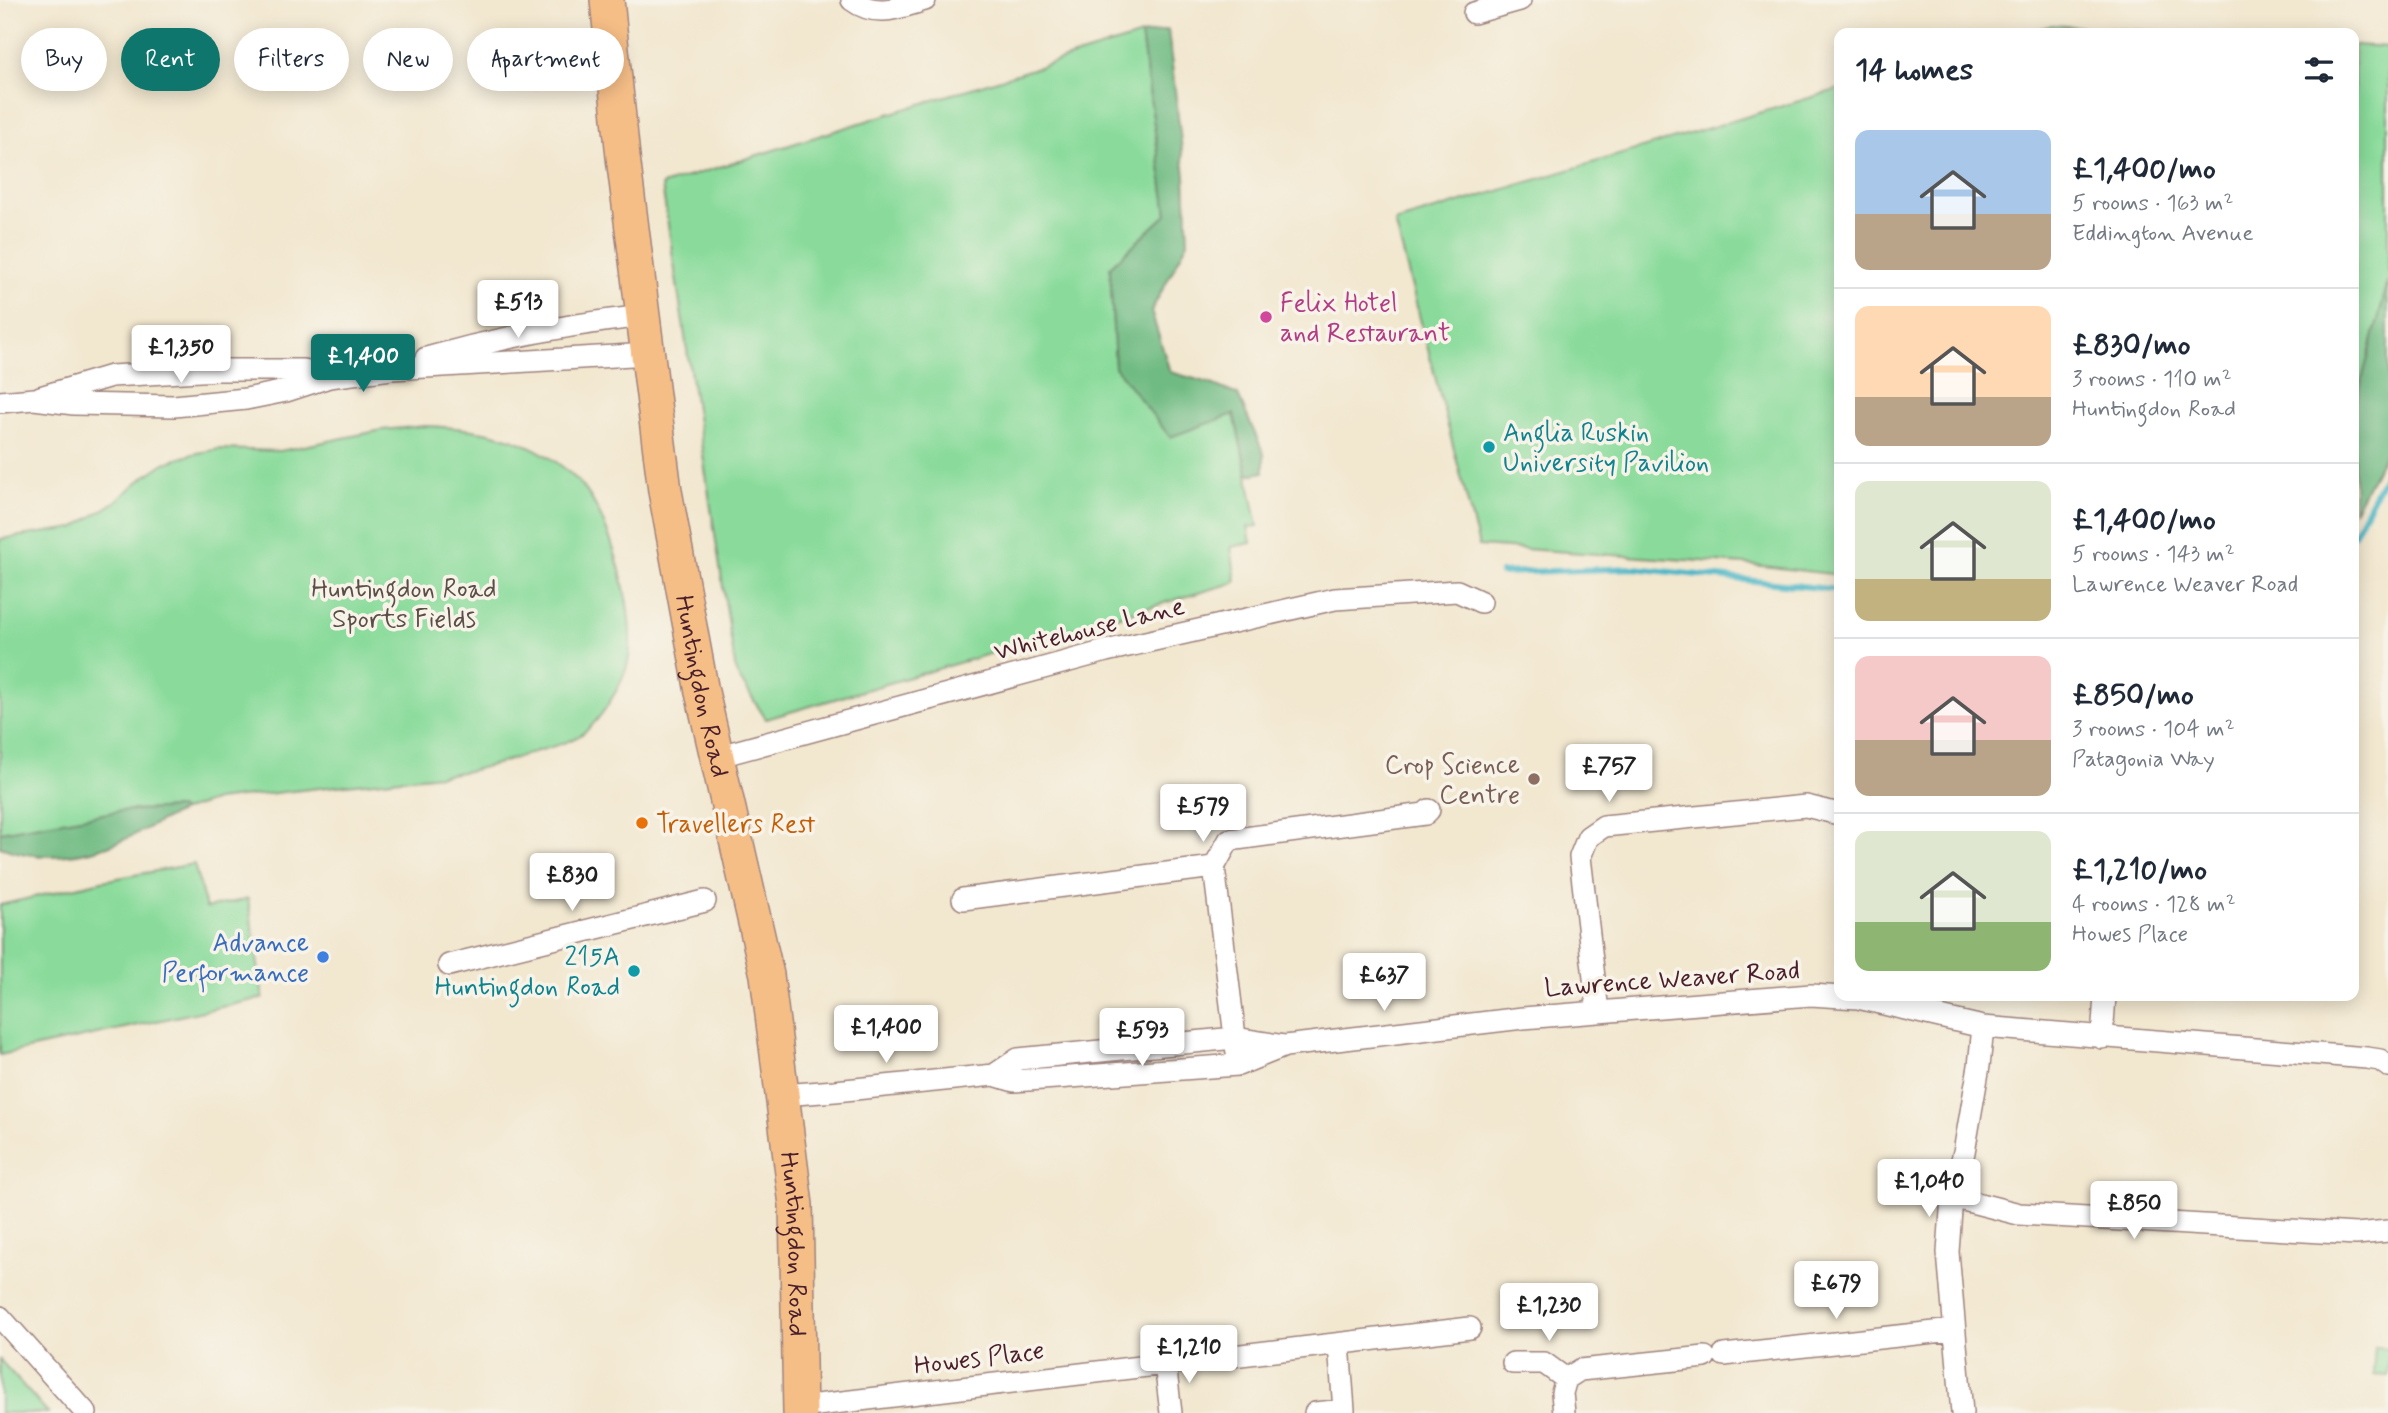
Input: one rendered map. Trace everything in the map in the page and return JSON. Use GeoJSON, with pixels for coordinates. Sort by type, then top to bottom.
{"type":"FeatureCollection","features":[{"type":"Feature","properties":{"kind":"main road","name":"Huntingdon Road"},"geometry":{"type":"LineString","coordinates":[[607,0],[623,157],[665,491],[716,757],[767,975],[796,1205],[800,1410]]}},
{"type":"Feature","properties":{"kind":"street"},"geometry":{"type":"LineString","coordinates":[[852,0],[873,11],[888,11],[925,0]]}},
{"type":"Feature","properties":{"kind":"street"},"geometry":{"type":"LineString","coordinates":[[1474,13],[1520,0]]}},
{"type":"Feature","properties":{"kind":"street"},"geometry":{"type":"LineString","coordinates":[[391,369],[478,343],[591,321],[644,316]]}},
{"type":"Feature","properties":{"kind":"street"},"geometry":{"type":"LineString","coordinates":[[34,399],[74,404],[174,406],[246,399],[286,391],[329,377],[391,369],[649,354]]}},
{"type":"Feature","properties":{"kind":"street"},"geometry":{"type":"LineString","coordinates":[[0,402],[34,399],[111,376],[218,370],[304,370],[329,377]]}},
{"type":"Feature","properties":{"kind":"street","name":"Whitehouse Lane"},"geometry":{"type":"LineString","coordinates":[[716,757],[1106,651],[1335,599],[1457,591],[1481,602]]}},
{"type":"Feature","properties":{"kind":"street"},"geometry":{"type":"LineString","coordinates":[[1598,1012],[1580,858],[1588,837],[1604,826],[1806,806],[1834,813]]}},
{"type":"Feature","properties":{"kind":"street"},"geometry":{"type":"LineString","coordinates":[[1238,1065],[1214,867],[1229,840],[1425,814],[1429,810]]}},
{"type":"Feature","properties":{"kind":"street"},"geometry":{"type":"LineString","coordinates":[[963,899],[1214,867]]}},
{"type":"Feature","properties":{"kind":"street"},"geometry":{"type":"LineString","coordinates":[[449,965],[705,901]]}},
{"type":"Feature","properties":{"kind":"street","name":"Lawrence Weaver Road"},"geometry":{"type":"LineString","coordinates":[[782,1095],[994,1075],[1014,1081],[1238,1065],[1285,1046],[1523,1018],[1811,995],[1834,996]]}},
{"type":"Feature","properties":{"kind":"street","name":"Lawrence Weaver Road"},"geometry":{"type":"LineString","coordinates":[[1871,1001],[1983,1027],[2367,1058],[2380,1060],[2388,1066]]}},
{"type":"Feature","properties":{"kind":"street"},"geometry":{"type":"LineString","coordinates":[[2102,1038],[2105,1001]]}},
{"type":"Feature","properties":{"kind":"street"},"geometry":{"type":"LineString","coordinates":[[1962,1413],[1948,1252],[1952,1197],[1964,1152],[1983,1027]]}},
{"type":"Feature","properties":{"kind":"street","name":"Lawrence Weaver Road"},"geometry":{"type":"LineString","coordinates":[[994,1075],[1018,1059],[1235,1038],[1285,1046]]}},
{"type":"Feature","properties":{"kind":"street"},"geometry":{"type":"LineString","coordinates":[[1952,1197],[2019,1214],[2356,1234],[2388,1231]]}},
{"type":"Feature","properties":{"kind":"street"},"geometry":{"type":"LineString","coordinates":[[0,1317],[86,1413]]}},
{"type":"Feature","properties":{"kind":"street","name":"Howes Place"},"geometry":{"type":"LineString","coordinates":[[800,1410],[1165,1363],[1470,1328]]}},
{"type":"Feature","properties":{"kind":"street"},"geometry":{"type":"LineString","coordinates":[[1564,1413],[1562,1393],[1566,1379],[1580,1370],[1953,1330]]}},
{"type":"Feature","properties":{"kind":"street"},"geometry":{"type":"LineString","coordinates":[[1315,1413],[1344,1410],[1339,1344]]}},
{"type":"Feature","properties":{"kind":"street"},"geometry":{"type":"LineString","coordinates":[[1165,1363],[1171,1413]]}},
{"type":"Feature","properties":{"kind":"street"},"geometry":{"type":"LineString","coordinates":[[1513,1363],[1544,1363],[1566,1379]]}},
{"type":"Feature","properties":{"kind":"green space"},"geometry":{"type":"Polygon","coordinates":[[[2052,25],[2099,28],[2042,28],[2052,25]]]}},
{"type":"Feature","properties":{"kind":"green space"},"geometry":{"type":"Polygon","coordinates":[[[1168,30],[1185,176],[1188,242],[1151,311],[1170,372],[1238,395],[1264,454],[1264,472],[1248,475],[1234,414],[1170,437],[1115,367],[1110,267],[1167,214],[1141,35],[1168,30]]]}},
{"type":"Feature","properties":{"kind":"green space"},"geometry":{"type":"Polygon","coordinates":[[[1141,35],[1167,214],[1110,267],[1115,367],[1234,413],[1258,526],[1248,527],[1251,543],[1231,547],[1236,582],[766,719],[736,673],[662,185],[1141,35]]]}},
{"type":"Feature","properties":{"kind":"green space"},"geometry":{"type":"Polygon","coordinates":[[[2359,45],[2388,47],[2388,282],[2359,391],[2359,45]]]}},
{"type":"Feature","properties":{"kind":"green space"},"geometry":{"type":"Polygon","coordinates":[[[1834,90],[1834,574],[1745,564],[1479,546],[1395,222],[1834,90]]]}},
{"type":"Feature","properties":{"kind":"green space"},"geometry":{"type":"Polygon","coordinates":[[[2388,282],[2388,448],[2359,502],[2359,391],[2388,282]]]}},
{"type":"Feature","properties":{"kind":"green space","name":"Huntingdon Road Sports Fields"},"geometry":{"type":"Polygon","coordinates":[[[425,426],[468,429],[527,445],[562,467],[579,482],[602,518],[625,594],[630,643],[628,662],[621,681],[609,703],[587,730],[557,746],[462,772],[216,800],[183,811],[179,808],[120,811],[0,832],[0,539],[74,528],[115,502],[165,463],[193,454],[219,449],[280,451],[382,430],[425,426]]]}},
{"type":"Feature","properties":{"kind":"green space"},"geometry":{"type":"Polygon","coordinates":[[[179,808],[183,811],[123,840],[78,854],[31,855],[0,847],[0,832],[120,811],[179,808]]]}},
{"type":"Feature","properties":{"kind":"green space"},"geometry":{"type":"Polygon","coordinates":[[[194,864],[206,908],[248,899],[263,998],[0,1055],[0,905],[102,881],[194,864]]]}},
{"type":"Feature","properties":{"kind":"green space"},"geometry":{"type":"Polygon","coordinates":[[[2375,1347],[2388,1348],[2388,1376],[2373,1375],[2375,1347]]]}},
{"type":"Feature","properties":{"kind":"green space"},"geometry":{"type":"Polygon","coordinates":[[[0,1360],[48,1413],[0,1413],[0,1360]]]}},
{"type":"Feature","properties":{"kind":"waterway"},"geometry":{"type":"LineString","coordinates":[[2359,524],[2388,469]]}},
{"type":"Feature","properties":{"kind":"waterway"},"geometry":{"type":"LineString","coordinates":[[1501,573],[1634,568],[1834,589]]}},
{"type":"Feature","properties":{"kind":"place","name":"Felix Hotel and Restaurant"},"geometry":{"type":"Point","coordinates":[1266,317]}},
{"type":"Feature","properties":{"kind":"place","name":"Anglia Ruskin University Pavilion"},"geometry":{"type":"Point","coordinates":[1489,447]}},
{"type":"Feature","properties":{"kind":"place","name":"Crop Science Centre"},"geometry":{"type":"Point","coordinates":[1534,779]}},
{"type":"Feature","properties":{"kind":"place","name":"Travellers Rest"},"geometry":{"type":"Point","coordinates":[642,823]}},
{"type":"Feature","properties":{"kind":"place","name":"Advance Performance"},"geometry":{"type":"Point","coordinates":[323,957]}},
{"type":"Feature","properties":{"kind":"place","name":"215A Huntingdon Road"},"geometry":{"type":"Point","coordinates":[634,971]}}]}
